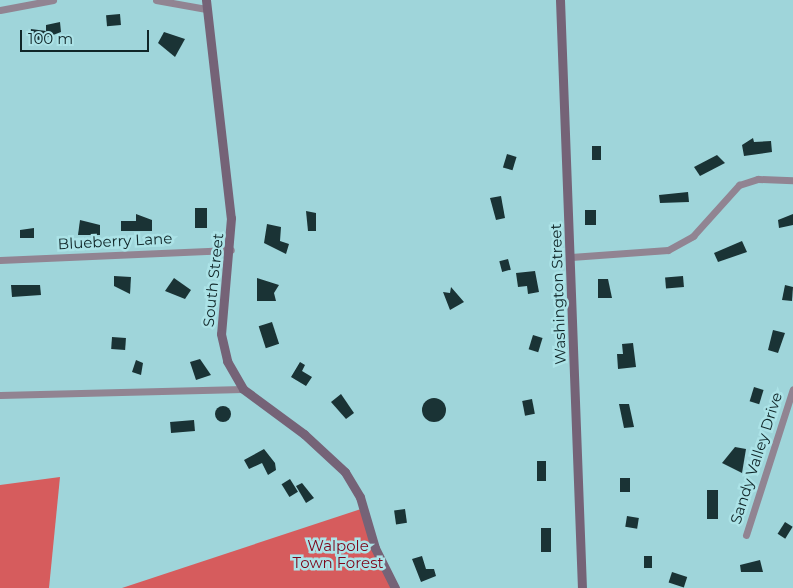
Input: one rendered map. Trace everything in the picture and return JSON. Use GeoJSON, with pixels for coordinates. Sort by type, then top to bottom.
{"type":"FeatureCollection","features":[{"type":"Feature","properties":{"kind":"street"},"geometry":{"type":"LineString","coordinates":[[0,10],[39,1],[53,0]]}},
{"type":"Feature","properties":{"kind":"street"},"geometry":{"type":"LineString","coordinates":[[156,0],[206,4]]}},
{"type":"Feature","properties":{"kind":"street","name":"Washington Street"},"geometry":{"type":"LineString","coordinates":[[560,0],[582,588]]}},
{"type":"Feature","properties":{"kind":"street","name":"South Street"},"geometry":{"type":"LineString","coordinates":[[206,4],[232,250],[221,334],[227,361],[243,389],[304,434],[345,472],[360,497],[375,548],[394,588]]}},
{"type":"Feature","properties":{"kind":"street"},"geometry":{"type":"LineString","coordinates":[[571,257],[668,250],[693,236],[740,185],[758,179],[793,180]]}},
{"type":"Feature","properties":{"kind":"street","name":"Blueberry Lane"},"geometry":{"type":"LineString","coordinates":[[0,260],[232,250]]}},
{"type":"Feature","properties":{"kind":"street"},"geometry":{"type":"LineString","coordinates":[[0,394],[243,389]]}},
{"type":"Feature","properties":{"kind":"street","name":"Sandy Valley Drive"},"geometry":{"type":"LineString","coordinates":[[746,535],[793,389]]}},
{"type":"Feature","properties":{"kind":"green space"},"geometry":{"type":"Polygon","coordinates":[[[60,477],[49,588],[0,588],[0,485],[60,477]]]}},
{"type":"Feature","properties":{"kind":"green space","name":"Walpole Town Forest"},"geometry":{"type":"Polygon","coordinates":[[[364,508],[395,588],[122,588],[364,508]]]}},
{"type":"Feature","properties":{"kind":"building"},"geometry":{"type":"Polygon","coordinates":[[[120,14],[121,25],[107,26],[106,15],[120,14]]]}},
{"type":"Feature","properties":{"kind":"building"},"geometry":{"type":"Polygon","coordinates":[[[60,22],[61,32],[40,40],[29,39],[31,29],[46,31],[46,25],[60,22]]]}},
{"type":"Feature","properties":{"kind":"building"},"geometry":{"type":"Polygon","coordinates":[[[164,32],[185,39],[175,57],[158,43],[164,32]]]}},
{"type":"Feature","properties":{"kind":"building"},"geometry":{"type":"Polygon","coordinates":[[[753,138],[754,142],[771,141],[772,152],[744,156],[742,145],[753,138]]]}},
{"type":"Feature","properties":{"kind":"building"},"geometry":{"type":"Polygon","coordinates":[[[592,146],[601,146],[601,160],[592,160],[592,146]]]}},
{"type":"Feature","properties":{"kind":"building"},"geometry":{"type":"Polygon","coordinates":[[[507,154],[517,157],[512,170],[503,167],[507,154]]]}},
{"type":"Feature","properties":{"kind":"building"},"geometry":{"type":"Polygon","coordinates":[[[717,155],[725,163],[700,176],[694,167],[717,155]]]}},
{"type":"Feature","properties":{"kind":"building"},"geometry":{"type":"Polygon","coordinates":[[[688,192],[689,202],[660,203],[659,195],[688,192]]]}},
{"type":"Feature","properties":{"kind":"building"},"geometry":{"type":"Polygon","coordinates":[[[501,196],[505,218],[496,220],[490,198],[501,196]]]}},
{"type":"Feature","properties":{"kind":"building"},"geometry":{"type":"Polygon","coordinates":[[[195,208],[207,208],[207,228],[195,228],[195,208]]]}},
{"type":"Feature","properties":{"kind":"building"},"geometry":{"type":"Polygon","coordinates":[[[585,210],[596,210],[596,225],[585,225],[585,210]]]}},
{"type":"Feature","properties":{"kind":"building"},"geometry":{"type":"Polygon","coordinates":[[[306,211],[316,213],[316,231],[308,231],[306,211]]]}},
{"type":"Feature","properties":{"kind":"building"},"geometry":{"type":"Polygon","coordinates":[[[136,214],[152,220],[152,231],[121,231],[121,221],[136,221],[136,214]]]}},
{"type":"Feature","properties":{"kind":"building"},"geometry":{"type":"Polygon","coordinates":[[[793,214],[793,225],[779,228],[778,220],[793,214]]]}},
{"type":"Feature","properties":{"kind":"building"},"geometry":{"type":"Polygon","coordinates":[[[80,220],[100,225],[100,235],[78,235],[80,220]]]}},
{"type":"Feature","properties":{"kind":"building"},"geometry":{"type":"Polygon","coordinates":[[[267,224],[281,227],[280,241],[289,244],[286,254],[264,243],[267,224]]]}},
{"type":"Feature","properties":{"kind":"building"},"geometry":{"type":"Polygon","coordinates":[[[34,228],[34,238],[20,238],[20,230],[34,228]]]}},
{"type":"Feature","properties":{"kind":"building"},"geometry":{"type":"Polygon","coordinates":[[[742,241],[747,252],[718,262],[714,253],[742,241]]]}},
{"type":"Feature","properties":{"kind":"building"},"geometry":{"type":"Polygon","coordinates":[[[508,259],[511,270],[502,272],[499,261],[508,259]]]}},
{"type":"Feature","properties":{"kind":"building"},"geometry":{"type":"Polygon","coordinates":[[[535,271],[539,292],[528,294],[527,286],[518,287],[516,273],[535,271]]]}},
{"type":"Feature","properties":{"kind":"building"},"geometry":{"type":"Polygon","coordinates":[[[114,276],[131,277],[130,294],[114,286],[114,276]]]}},
{"type":"Feature","properties":{"kind":"building"},"geometry":{"type":"Polygon","coordinates":[[[683,276],[684,287],[666,289],[665,278],[683,276]]]}},
{"type":"Feature","properties":{"kind":"building"},"geometry":{"type":"Polygon","coordinates":[[[174,278],[191,290],[185,299],[165,291],[174,278]]]}},
{"type":"Feature","properties":{"kind":"building"},"geometry":{"type":"Polygon","coordinates":[[[257,278],[279,285],[274,293],[276,301],[257,301],[257,278]]]}},
{"type":"Feature","properties":{"kind":"building"},"geometry":{"type":"Polygon","coordinates":[[[598,279],[608,279],[612,298],[598,298],[598,279]]]}},
{"type":"Feature","properties":{"kind":"building"},"geometry":{"type":"Polygon","coordinates":[[[11,285],[40,285],[41,295],[12,297],[11,285]]]}},
{"type":"Feature","properties":{"kind":"building"},"geometry":{"type":"Polygon","coordinates":[[[785,285],[793,287],[792,301],[782,300],[785,285]]]}},
{"type":"Feature","properties":{"kind":"building"},"geometry":{"type":"Polygon","coordinates":[[[451,287],[464,302],[450,310],[443,292],[450,293],[451,287]]]}},
{"type":"Feature","properties":{"kind":"building"},"geometry":{"type":"Polygon","coordinates":[[[272,322],[279,344],[266,348],[259,326],[272,322]]]}},
{"type":"Feature","properties":{"kind":"building"},"geometry":{"type":"Polygon","coordinates":[[[773,330],[785,333],[778,353],[768,350],[773,330]]]}},
{"type":"Feature","properties":{"kind":"building"},"geometry":{"type":"Polygon","coordinates":[[[533,335],[543,338],[538,352],[529,349],[533,335]]]}},
{"type":"Feature","properties":{"kind":"building"},"geometry":{"type":"Polygon","coordinates":[[[112,337],[126,338],[125,350],[111,349],[112,337]]]}},
{"type":"Feature","properties":{"kind":"building"},"geometry":{"type":"Polygon","coordinates":[[[633,343],[636,367],[618,369],[617,354],[623,354],[622,344],[633,343]]]}},
{"type":"Feature","properties":{"kind":"building"},"geometry":{"type":"Polygon","coordinates":[[[200,359],[211,375],[196,380],[190,362],[200,359]]]}},
{"type":"Feature","properties":{"kind":"building"},"geometry":{"type":"Polygon","coordinates":[[[136,360],[143,363],[141,375],[132,372],[136,360]]]}},
{"type":"Feature","properties":{"kind":"building"},"geometry":{"type":"Polygon","coordinates":[[[300,362],[305,365],[302,371],[312,377],[306,386],[291,377],[300,362]]]}},
{"type":"Feature","properties":{"kind":"building"},"geometry":{"type":"Polygon","coordinates":[[[754,387],[764,390],[759,404],[750,401],[754,387]]]}},
{"type":"Feature","properties":{"kind":"building"},"geometry":{"type":"Polygon","coordinates":[[[341,394],[354,413],[346,419],[331,402],[341,394]]]}},
{"type":"Feature","properties":{"kind":"building"},"geometry":{"type":"Polygon","coordinates":[[[434,398],[442,402],[446,410],[442,418],[434,422],[426,418],[422,410],[426,402],[434,398]]]}},
{"type":"Feature","properties":{"kind":"building"},"geometry":{"type":"Polygon","coordinates":[[[532,399],[535,414],[525,416],[522,401],[532,399]]]}},
{"type":"Feature","properties":{"kind":"building"},"geometry":{"type":"Polygon","coordinates":[[[619,404],[629,404],[634,427],[624,428],[619,404]]]}},
{"type":"Feature","properties":{"kind":"building"},"geometry":{"type":"Polygon","coordinates":[[[220,406],[226,406],[231,411],[229,420],[220,422],[215,417],[215,411],[220,406]]]}},
{"type":"Feature","properties":{"kind":"building"},"geometry":{"type":"Polygon","coordinates":[[[194,420],[195,431],[171,433],[170,422],[194,420]]]}},
{"type":"Feature","properties":{"kind":"building"},"geometry":{"type":"Polygon","coordinates":[[[735,447],[746,449],[742,473],[722,463],[735,447]]]}},
{"type":"Feature","properties":{"kind":"building"},"geometry":{"type":"Polygon","coordinates":[[[264,449],[275,463],[276,470],[268,475],[262,463],[249,469],[244,460],[264,449]]]}},
{"type":"Feature","properties":{"kind":"building"},"geometry":{"type":"Polygon","coordinates":[[[537,461],[546,461],[546,481],[537,481],[537,461]]]}},
{"type":"Feature","properties":{"kind":"building"},"geometry":{"type":"Polygon","coordinates":[[[620,478],[630,478],[630,492],[620,492],[620,478]]]}},
{"type":"Feature","properties":{"kind":"building"},"geometry":{"type":"Polygon","coordinates":[[[290,479],[298,492],[289,497],[282,484],[290,479]]]}},
{"type":"Feature","properties":{"kind":"building"},"geometry":{"type":"Polygon","coordinates":[[[302,483],[314,498],[306,503],[296,486],[302,483]]]}},
{"type":"Feature","properties":{"kind":"building"},"geometry":{"type":"Polygon","coordinates":[[[707,490],[718,490],[718,519],[707,519],[707,490]]]}},
{"type":"Feature","properties":{"kind":"building"},"geometry":{"type":"Polygon","coordinates":[[[405,509],[407,523],[396,524],[394,511],[405,509]]]}},
{"type":"Feature","properties":{"kind":"building"},"geometry":{"type":"Polygon","coordinates":[[[627,516],[639,518],[637,529],[625,527],[627,516]]]}},
{"type":"Feature","properties":{"kind":"building"},"geometry":{"type":"Polygon","coordinates":[[[785,522],[793,527],[785,539],[778,534],[785,522]]]}},
{"type":"Feature","properties":{"kind":"building"},"geometry":{"type":"Polygon","coordinates":[[[541,528],[551,528],[551,552],[541,552],[541,528]]]}},
{"type":"Feature","properties":{"kind":"building"},"geometry":{"type":"Polygon","coordinates":[[[422,556],[426,569],[434,569],[436,576],[421,582],[412,559],[422,556]]]}},
{"type":"Feature","properties":{"kind":"building"},"geometry":{"type":"Polygon","coordinates":[[[644,556],[652,556],[652,568],[644,568],[644,556]]]}},
{"type":"Feature","properties":{"kind":"building"},"geometry":{"type":"Polygon","coordinates":[[[760,560],[763,572],[741,572],[740,565],[760,560]]]}},
{"type":"Feature","properties":{"kind":"building"},"geometry":{"type":"Polygon","coordinates":[[[672,572],[687,577],[684,587],[669,582],[672,572]]]}}]}
